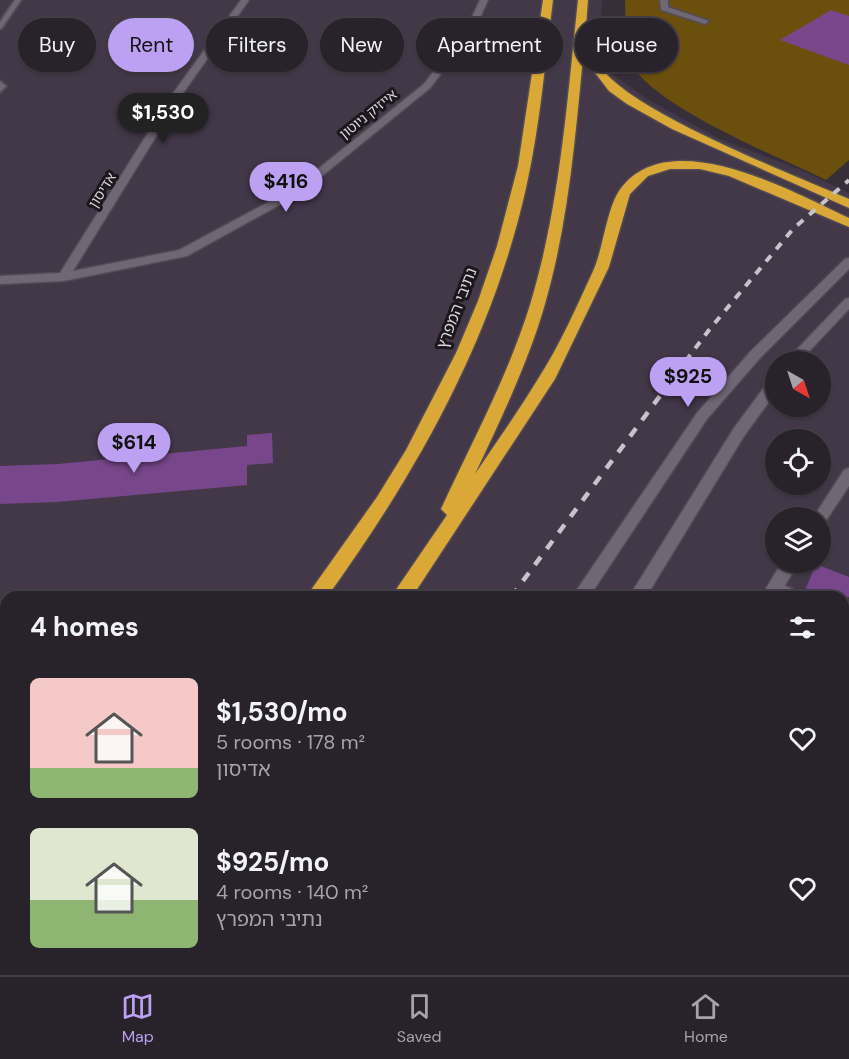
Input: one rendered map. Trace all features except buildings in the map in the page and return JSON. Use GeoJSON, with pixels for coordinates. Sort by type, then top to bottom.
{"type":"FeatureCollection","features":[{"type":"Feature","properties":{"kind":"highway","name":"נתיבי המפרץ"},"geometry":{"type":"LineString","coordinates":[[320,591],[407,465],[445,399],[480,317],[503,251],[520,186],[548,0]]}},
{"type":"Feature","properties":{"kind":"highway"},"geometry":{"type":"LineString","coordinates":[[585,0],[592,61],[613,89],[676,126],[849,204]]}},
{"type":"Feature","properties":{"kind":"highway"},"geometry":{"type":"LineString","coordinates":[[424,566],[520,357],[537,306],[550,258],[563,190],[585,0]]}},
{"type":"Feature","properties":{"kind":"highway"},"geometry":{"type":"LineString","coordinates":[[405,591],[547,379],[602,267],[624,193],[630,184],[664,165],[687,163],[705,165],[794,198],[849,223]]}},
{"type":"Feature","properties":{"kind":"street","name":"אדיסון"},"geometry":{"type":"LineString","coordinates":[[64,277],[177,96],[245,0]]}},
{"type":"Feature","properties":{"kind":"street","name":"אייזיק ניוטון"},"geometry":{"type":"LineString","coordinates":[[0,280],[64,277],[183,253],[297,191],[427,86],[471,29],[484,0]]}},
{"type":"Feature","properties":{"kind":"street"},"geometry":{"type":"LineString","coordinates":[[664,0],[664,8],[705,21]]}},
{"type":"Feature","properties":{"kind":"street"},"geometry":{"type":"LineString","coordinates":[[583,591],[702,416],[755,355],[849,262]]}},
{"type":"Feature","properties":{"kind":"street"},"geometry":{"type":"LineString","coordinates":[[802,351],[849,302]]}},
{"type":"Feature","properties":{"kind":"street"},"geometry":{"type":"LineString","coordinates":[[641,591],[739,432],[765,396]]}},
{"type":"Feature","properties":{"kind":"street"},"geometry":{"type":"LineString","coordinates":[[827,507],[849,474]]}},
{"type":"Feature","properties":{"kind":"street"},"geometry":{"type":"LineString","coordinates":[[773,591],[784,573]]}},
{"type":"Feature","properties":{"kind":"lane"},"geometry":{"type":"LineString","coordinates":[[0,27],[18,0]]}},
{"type":"Feature","properties":{"kind":"lane"},"geometry":{"type":"LineString","coordinates":[[0,83],[3,86],[0,90]]}},
{"type":"Feature","properties":{"kind":"shaded area"},"geometry":{"type":"Polygon","coordinates":[[[0,0],[602,0],[601,18],[575,18],[575,72],[611,72],[649,100],[718,138],[803,171],[849,193],[849,591],[0,591],[0,0]]]}},
{"type":"Feature","properties":{"kind":"shaded area"},"geometry":{"type":"Polygon","coordinates":[[[625,0],[849,0],[849,160],[826,180],[720,130],[664,97],[638,72],[678,72],[678,18],[625,18],[625,0]]]}},
{"type":"Feature","properties":{"kind":"railway"},"geometry":{"type":"LineString","coordinates":[[676,374],[709,330],[793,229],[849,180]]}},
{"type":"Feature","properties":{"kind":"railway"},"geometry":{"type":"LineString","coordinates":[[515,591],[677,373]]}}]}
